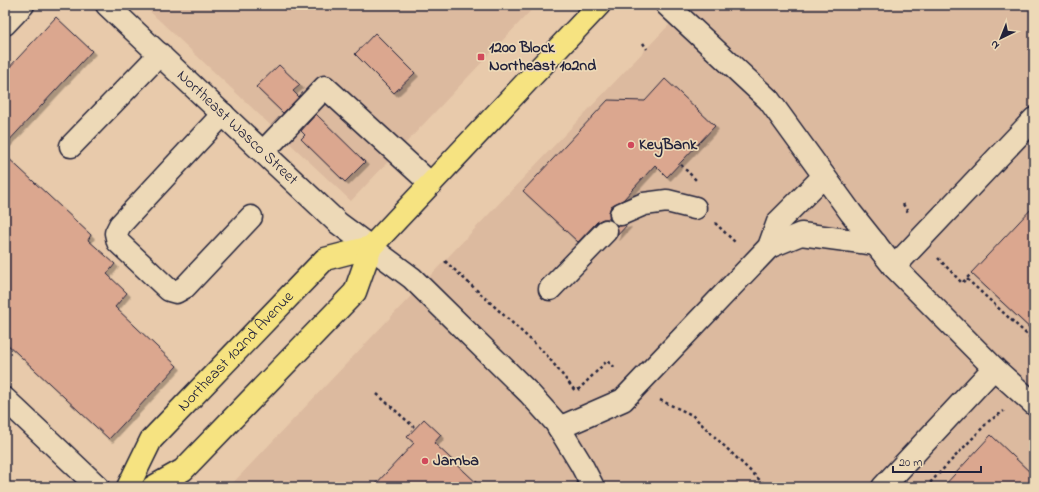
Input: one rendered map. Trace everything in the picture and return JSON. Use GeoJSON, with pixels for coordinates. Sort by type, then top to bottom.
{"type":"FeatureCollection","features":[{"type":"Feature","properties":{"kind":"main road"},"geometry":{"type":"LineString","coordinates":[[153,487],[183,470],[355,292],[371,247],[599,5]]}},
{"type":"Feature","properties":{"kind":"main road","name":"Northeast 102nd Avenue"},"geometry":{"type":"LineString","coordinates":[[128,487],[151,440],[325,259],[371,247]]}},
{"type":"Feature","properties":{"kind":"street"},"geometry":{"type":"LineString","coordinates":[[5,24],[23,5]]}},
{"type":"Feature","properties":{"kind":"street","name":"Northeast Wasco Street"},"geometry":{"type":"LineString","coordinates":[[107,5],[338,223],[412,278],[529,393],[556,422],[581,464],[592,487]]}},
{"type":"Feature","properties":{"kind":"street"},"geometry":{"type":"LineString","coordinates":[[667,5],[769,100],[851,213],[894,267],[994,368],[1028,398]]}},
{"type":"Feature","properties":{"kind":"street"},"geometry":{"type":"LineString","coordinates":[[71,146],[160,54]]}},
{"type":"Feature","properties":{"kind":"street"},"geometry":{"type":"LineString","coordinates":[[263,152],[325,87],[431,184]]}},
{"type":"Feature","properties":{"kind":"street"},"geometry":{"type":"LineString","coordinates":[[223,114],[120,225],[116,233],[118,242],[168,290],[176,292],[185,287],[251,216]]}},
{"type":"Feature","properties":{"kind":"street"},"geometry":{"type":"LineString","coordinates":[[894,267],[1034,119]]}},
{"type":"Feature","properties":{"kind":"street"},"geometry":{"type":"LineString","coordinates":[[559,428],[623,400],[769,247],[778,222],[824,176]]}},
{"type":"Feature","properties":{"kind":"street"},"geometry":{"type":"LineString","coordinates":[[621,214],[644,204],[667,201],[695,208]]}},
{"type":"Feature","properties":{"kind":"street"},"geometry":{"type":"LineString","coordinates":[[550,289],[606,230]]}},
{"type":"Feature","properties":{"kind":"street"},"geometry":{"type":"LineString","coordinates":[[769,247],[801,234],[876,244]]}},
{"type":"Feature","properties":{"kind":"street"},"geometry":{"type":"LineString","coordinates":[[883,487],[994,368]]}},
{"type":"Feature","properties":{"kind":"street"},"geometry":{"type":"LineString","coordinates":[[5,399],[98,487]]}},
{"type":"Feature","properties":{"kind":"path"},"geometry":{"type":"LineString","coordinates":[[643,42],[647,49]]}},
{"type":"Feature","properties":{"kind":"path"},"geometry":{"type":"LineString","coordinates":[[903,204],[906,210]]}},
{"type":"Feature","properties":{"kind":"path"},"geometry":{"type":"LineString","coordinates":[[940,260],[962,283],[970,275]]}},
{"type":"Feature","properties":{"kind":"path"},"geometry":{"type":"LineString","coordinates":[[445,261],[545,353],[576,392],[578,399]]}},
{"type":"Feature","properties":{"kind":"path"},"geometry":{"type":"LineString","coordinates":[[967,278],[1034,341]]}},
{"type":"Feature","properties":{"kind":"path"},"geometry":{"type":"LineString","coordinates":[[576,392],[608,361],[620,371]]}},
{"type":"Feature","properties":{"kind":"path"},"geometry":{"type":"LineString","coordinates":[[376,394],[414,427]]}},
{"type":"Feature","properties":{"kind":"path"},"geometry":{"type":"LineString","coordinates":[[926,487],[989,421],[1028,398]]}},
{"type":"Feature","properties":{"kind":"path"},"geometry":{"type":"LineString","coordinates":[[659,400],[692,416],[767,487]]}},
{"type":"Feature","properties":{"kind":"shaded area"},"geometry":{"type":"Polygon","coordinates":[[[143,5],[536,5],[351,201],[143,5]]]}},
{"type":"Feature","properties":{"kind":"shaded area"},"geometry":{"type":"Polygon","coordinates":[[[688,5],[1034,5],[1034,487],[229,487],[688,5]]]}},
{"type":"Feature","properties":{"kind":"building"},"geometry":{"type":"Polygon","coordinates":[[[56,17],[92,51],[5,145],[5,72],[56,17]]]}},
{"type":"Feature","properties":{"kind":"building"},"geometry":{"type":"Polygon","coordinates":[[[375,33],[415,73],[394,93],[355,54],[375,33]]]}},
{"type":"Feature","properties":{"kind":"building"},"geometry":{"type":"Polygon","coordinates":[[[279,65],[300,85],[293,91],[299,97],[283,113],[256,87],[279,65]]]}},
{"type":"Feature","properties":{"kind":"building","name":"KeyBank"},"geometry":{"type":"Polygon","coordinates":[[[665,79],[715,126],[667,177],[655,165],[623,200],[611,206],[609,212],[610,219],[603,219],[597,222],[578,242],[523,191],[608,100],[645,101],[665,79]]]}},
{"type":"Feature","properties":{"kind":"building"},"geometry":{"type":"Polygon","coordinates":[[[316,114],[365,162],[345,182],[301,139],[305,135],[301,131],[316,114]]]}},
{"type":"Feature","properties":{"kind":"building"},"geometry":{"type":"Polygon","coordinates":[[[5,155],[91,235],[88,240],[115,264],[107,274],[127,293],[115,307],[177,366],[109,439],[5,342],[5,155]]]}},
{"type":"Feature","properties":{"kind":"building"},"geometry":{"type":"Polygon","coordinates":[[[1034,206],[1034,332],[971,273],[1034,206]]]}},
{"type":"Feature","properties":{"kind":"building"},"geometry":{"type":"Polygon","coordinates":[[[628,224],[616,237],[618,234],[617,225],[620,226],[628,224]]]}},
{"type":"Feature","properties":{"kind":"building","name":"Jamba"},"geometry":{"type":"Polygon","coordinates":[[[424,419],[441,435],[434,443],[481,487],[373,487],[414,443],[407,437],[424,419]]]}},
{"type":"Feature","properties":{"kind":"building"},"geometry":{"type":"Polygon","coordinates":[[[991,435],[1034,476],[1034,487],[943,487],[991,435]]]}},
{"type":"Feature","properties":{"kind":"place","name":"1200 Block Northeast 102nd"},"geometry":{"type":"Point","coordinates":[481,57]}},
{"type":"Feature","properties":{"kind":"place","name":"KeyBank"},"geometry":{"type":"Point","coordinates":[631,145]}},
{"type":"Feature","properties":{"kind":"place","name":"Jamba"},"geometry":{"type":"Point","coordinates":[425,461]}}]}
